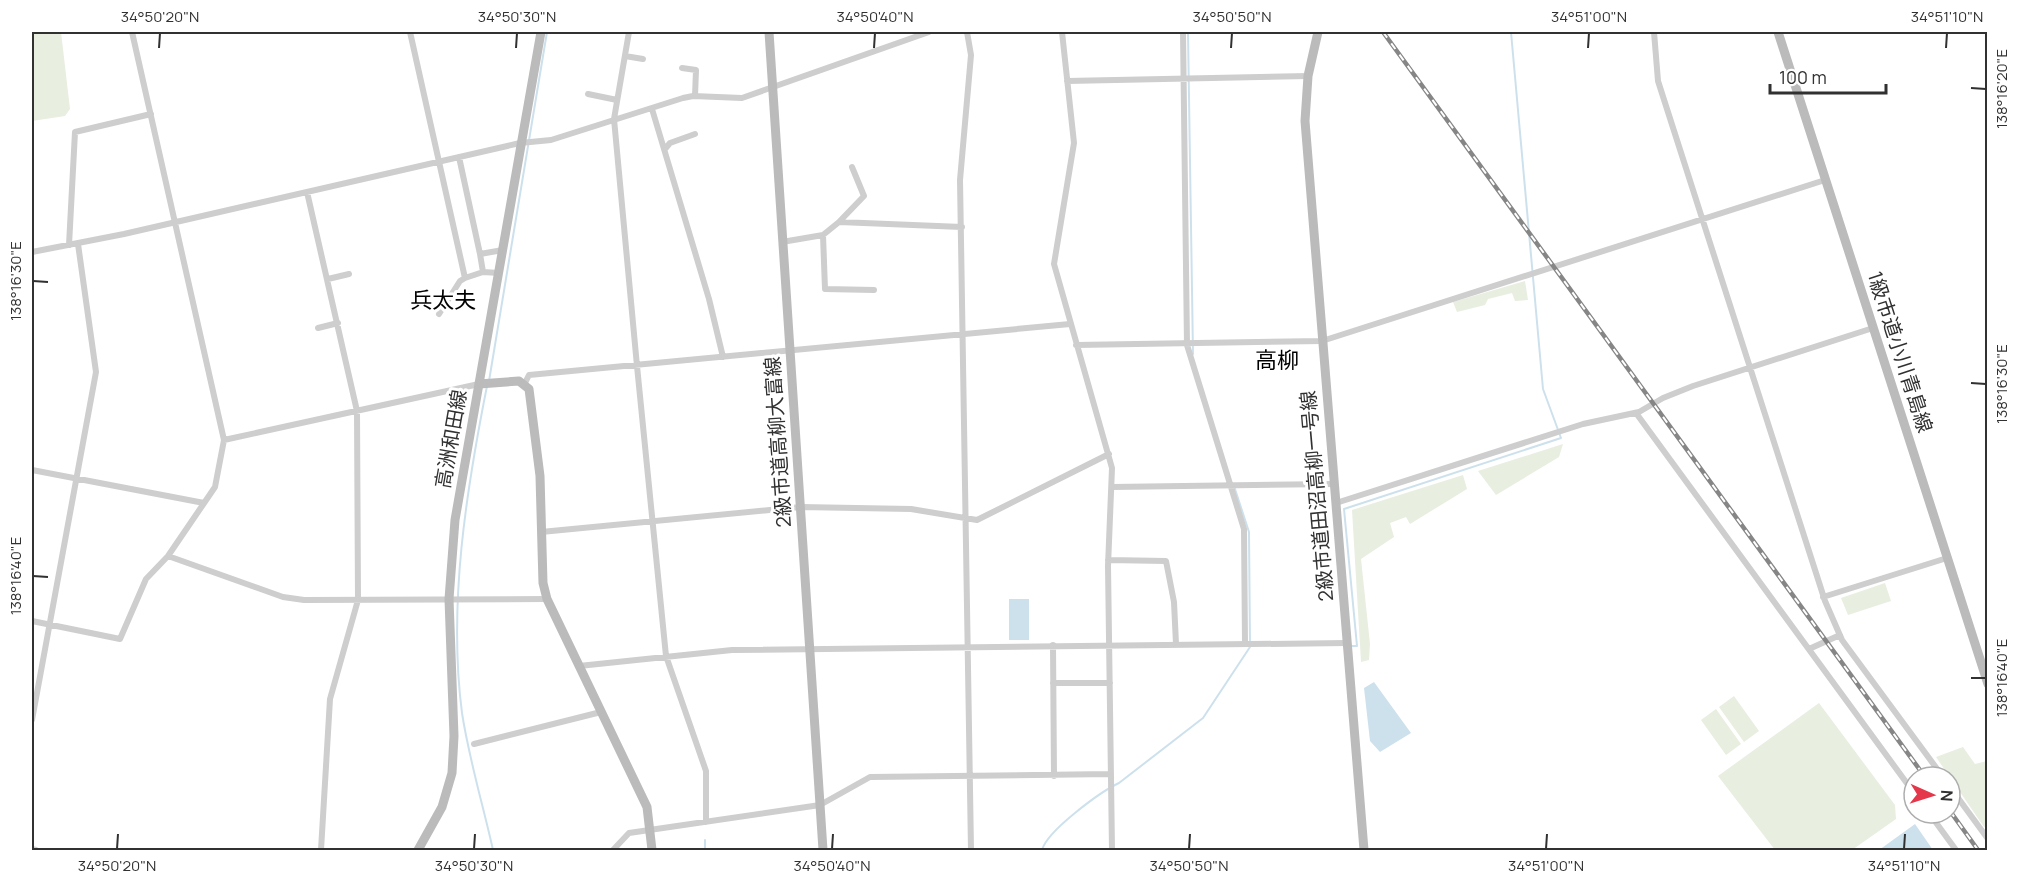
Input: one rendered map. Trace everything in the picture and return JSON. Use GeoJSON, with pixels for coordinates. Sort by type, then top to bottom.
{"type":"FeatureCollection","features":[{"type":"Feature","properties":{"kind":"street"},"geometry":{"type":"LineString","coordinates":[[32,621],[120,639],[146,579],[168,556],[204,503],[219,475],[224,440],[132,32]]}},
{"type":"Feature","properties":{"kind":"street"},"geometry":{"type":"LineString","coordinates":[[410,32],[465,278]]}},
{"type":"Feature","properties":{"kind":"street","name":"高洲和田線"},"geometry":{"type":"LineString","coordinates":[[416,850],[442,807],[452,773],[454,736],[449,599],[455,520],[541,32]]}},
{"type":"Feature","properties":{"kind":"street"},"geometry":{"type":"LineString","coordinates":[[629,32],[614,119],[637,366],[666,656],[706,771],[706,822]]}},
{"type":"Feature","properties":{"kind":"street","name":"2級市道高柳大富線"},"geometry":{"type":"LineString","coordinates":[[769,32],[823,850]]}},
{"type":"Feature","properties":{"kind":"street"},"geometry":{"type":"LineString","coordinates":[[32,252],[78,244],[520,143],[551,140],[695,96],[742,98],[929,32]]}},
{"type":"Feature","properties":{"kind":"street"},"geometry":{"type":"LineString","coordinates":[[967,32],[971,56],[960,180],[971,850]]}},
{"type":"Feature","properties":{"kind":"street"},"geometry":{"type":"LineString","coordinates":[[1062,32],[1074,143],[1053,264],[1109,454],[1112,487],[1108,560],[1112,850]]}},
{"type":"Feature","properties":{"kind":"street"},"geometry":{"type":"LineString","coordinates":[[1183,32],[1187,345],[1244,529],[1245,644]]}},
{"type":"Feature","properties":{"kind":"street","name":"2級市道田沼高柳一号線"},"geometry":{"type":"LineString","coordinates":[[1318,32],[1308,76],[1305,121],[1364,850]]}},
{"type":"Feature","properties":{"kind":"street"},"geometry":{"type":"LineString","coordinates":[[1654,32],[1658,81],[1823,597],[1840,635],[1933,765]]}},
{"type":"Feature","properties":{"kind":"street","name":"1級市道小川青島線"},"geometry":{"type":"LineString","coordinates":[[1778,32],[1988,684]]}},
{"type":"Feature","properties":{"kind":"street"},"geometry":{"type":"LineString","coordinates":[[625,56],[643,59]]}},
{"type":"Feature","properties":{"kind":"street"},"geometry":{"type":"LineString","coordinates":[[682,68],[696,69],[695,96]]}},
{"type":"Feature","properties":{"kind":"street"},"geometry":{"type":"LineString","coordinates":[[1067,81],[1308,76]]}},
{"type":"Feature","properties":{"kind":"street"},"geometry":{"type":"LineString","coordinates":[[588,94],[617,100]]}},
{"type":"Feature","properties":{"kind":"street"},"geometry":{"type":"LineString","coordinates":[[652,109],[710,299],[723,357]]}},
{"type":"Feature","properties":{"kind":"street"},"geometry":{"type":"LineString","coordinates":[[69,245],[75,132],[151,114]]}},
{"type":"Feature","properties":{"kind":"street"},"geometry":{"type":"LineString","coordinates":[[665,149],[670,143],[695,134]]}},
{"type":"Feature","properties":{"kind":"street"},"geometry":{"type":"LineString","coordinates":[[459,157],[483,272]]}},
{"type":"Feature","properties":{"kind":"street"},"geometry":{"type":"LineString","coordinates":[[782,242],[824,235],[864,196],[852,167]]}},
{"type":"Feature","properties":{"kind":"street"},"geometry":{"type":"LineString","coordinates":[[1076,345],[1187,345],[1322,341],[1825,180]]}},
{"type":"Feature","properties":{"kind":"street"},"geometry":{"type":"LineString","coordinates":[[307,192],[357,411],[358,600],[330,699],[321,850]]}},
{"type":"Feature","properties":{"kind":"street"},"geometry":{"type":"LineString","coordinates":[[839,222],[962,227]]}},
{"type":"Feature","properties":{"kind":"street"},"geometry":{"type":"LineString","coordinates":[[824,235],[825,289],[874,290]]}},
{"type":"Feature","properties":{"kind":"street"},"geometry":{"type":"LineString","coordinates":[[32,720],[96,372],[78,244]]}},
{"type":"Feature","properties":{"kind":"street"},"geometry":{"type":"LineString","coordinates":[[480,254],[503,250]]}},
{"type":"Feature","properties":{"kind":"street"},"geometry":{"type":"LineString","coordinates":[[439,314],[460,281],[483,272],[499,273]]}},
{"type":"Feature","properties":{"kind":"street"},"geometry":{"type":"LineString","coordinates":[[328,279],[349,274]]}},
{"type":"Feature","properties":{"kind":"street"},"geometry":{"type":"LineString","coordinates":[[318,328],[338,323]]}},
{"type":"Feature","properties":{"kind":"street"},"geometry":{"type":"LineString","coordinates":[[525,383],[530,375],[1070,324]]}},
{"type":"Feature","properties":{"kind":"street"},"geometry":{"type":"LineString","coordinates":[[1336,503],[1583,424],[1636,413],[1663,398],[1693,386],[1873,328]]}},
{"type":"Feature","properties":{"kind":"street"},"geometry":{"type":"LineString","coordinates":[[224,440],[479,384],[519,381],[525,383],[529,389],[540,476],[543,583],[547,599],[647,807],[652,850]]}},
{"type":"Feature","properties":{"kind":"street"},"geometry":{"type":"LineString","coordinates":[[1636,413],[1902,777]]}},
{"type":"Feature","properties":{"kind":"street"},"geometry":{"type":"LineString","coordinates":[[541,532],[801,507],[911,509],[977,520],[1109,454]]}},
{"type":"Feature","properties":{"kind":"street"},"geometry":{"type":"LineString","coordinates":[[32,470],[204,503]]}},
{"type":"Feature","properties":{"kind":"street"},"geometry":{"type":"LineString","coordinates":[[1112,487],[1334,484]]}},
{"type":"Feature","properties":{"kind":"street"},"geometry":{"type":"LineString","coordinates":[[168,556],[283,597],[304,600],[547,599]]}},
{"type":"Feature","properties":{"kind":"street"},"geometry":{"type":"LineString","coordinates":[[1823,597],[1947,558]]}},
{"type":"Feature","properties":{"kind":"street"},"geometry":{"type":"LineString","coordinates":[[1108,560],[1166,561],[1174,602],[1176,644]]}},
{"type":"Feature","properties":{"kind":"street"},"geometry":{"type":"LineString","coordinates":[[1809,649],[1840,635]]}},
{"type":"Feature","properties":{"kind":"street"},"geometry":{"type":"LineString","coordinates":[[579,666],[732,650],[1347,643]]}},
{"type":"Feature","properties":{"kind":"street"},"geometry":{"type":"LineString","coordinates":[[1053,645],[1054,776]]}},
{"type":"Feature","properties":{"kind":"street"},"geometry":{"type":"LineString","coordinates":[[1053,683],[1110,683]]}},
{"type":"Feature","properties":{"kind":"street"},"geometry":{"type":"LineString","coordinates":[[474,744],[601,712]]}},
{"type":"Feature","properties":{"kind":"street"},"geometry":{"type":"LineString","coordinates":[[613,850],[629,833],[820,805],[870,777],[1111,774]]}},
{"type":"Feature","properties":{"kind":"street"},"geometry":{"type":"LineString","coordinates":[[1962,803],[1988,839]]}},
{"type":"Feature","properties":{"kind":"street"},"geometry":{"type":"LineString","coordinates":[[1938,825],[1956,850]]}},
{"type":"Feature","properties":{"kind":"street"},"geometry":{"type":"LineString","coordinates":[[32,849],[36,850]]}},
{"type":"Feature","properties":{"kind":"street"},"geometry":{"type":"LineString","coordinates":[[410,850],[416,850]]}},
{"type":"Feature","properties":{"kind":"shaded area"},"geometry":{"type":"Polygon","coordinates":[[[32,32],[61,32],[70,109],[65,116],[32,121],[32,32]]]}},
{"type":"Feature","properties":{"kind":"shaded area"},"geometry":{"type":"Polygon","coordinates":[[[1525,281],[1528,300],[1515,301],[1512,293],[1488,299],[1485,305],[1457,312],[1453,302],[1525,281]]]}},
{"type":"Feature","properties":{"kind":"shaded area"},"geometry":{"type":"Polygon","coordinates":[[[1563,444],[1559,457],[1496,495],[1478,471],[1563,444]]]}},
{"type":"Feature","properties":{"kind":"shaded area"},"geometry":{"type":"Polygon","coordinates":[[[1463,475],[1467,489],[1410,524],[1406,517],[1390,523],[1394,537],[1361,559],[1370,644],[1369,660],[1361,662],[1352,510],[1463,475]]]}},
{"type":"Feature","properties":{"kind":"shaded area"},"geometry":{"type":"Polygon","coordinates":[[[1885,583],[1891,601],[1848,615],[1841,598],[1885,583]]]}},
{"type":"Feature","properties":{"kind":"shaded area"},"geometry":{"type":"Polygon","coordinates":[[[1734,696],[1759,731],[1744,742],[1719,707],[1734,696]]]}},
{"type":"Feature","properties":{"kind":"shaded area"},"geometry":{"type":"Polygon","coordinates":[[[1819,703],[1895,805],[1896,819],[1852,850],[1775,850],[1718,776],[1819,703]]]}},
{"type":"Feature","properties":{"kind":"shaded area"},"geometry":{"type":"Polygon","coordinates":[[[1716,709],[1741,744],[1726,755],[1701,720],[1716,709]]]}},
{"type":"Feature","properties":{"kind":"shaded area"},"geometry":{"type":"Polygon","coordinates":[[[1963,747],[1975,764],[1987,761],[1987,826],[1984,827],[1962,795],[1962,765],[1941,765],[1936,757],[1963,747]]]}},
{"type":"Feature","properties":{"kind":"water"},"geometry":{"type":"Polygon","coordinates":[[[1009,599],[1029,599],[1029,640],[1009,640],[1009,599]]]}},
{"type":"Feature","properties":{"kind":"water"},"geometry":{"type":"Polygon","coordinates":[[[1374,682],[1411,733],[1380,752],[1370,741],[1364,688],[1374,682]]]}},
{"type":"Feature","properties":{"kind":"water"},"geometry":{"type":"Polygon","coordinates":[[[1916,825],[1933,850],[1879,850],[1916,825]]]}},
{"type":"Feature","properties":{"kind":"waterway"},"geometry":{"type":"LineString","coordinates":[[489,381],[547,32]]}},
{"type":"Feature","properties":{"kind":"waterway"},"geometry":{"type":"LineString","coordinates":[[1188,32],[1193,354]]}},
{"type":"Feature","properties":{"kind":"waterway"},"geometry":{"type":"LineString","coordinates":[[1352,646],[1357,646],[1344,509],[1561,438],[1543,389],[1511,32]]}},
{"type":"Feature","properties":{"kind":"waterway"},"geometry":{"type":"LineString","coordinates":[[487,386],[466,508],[461,549],[457,631],[462,713],[493,850]]}},
{"type":"Feature","properties":{"kind":"waterway"},"geometry":{"type":"LineString","coordinates":[[1042,850],[1053,833],[1075,813],[1119,783],[1203,718],[1250,647],[1249,532],[1234,486]]}},
{"type":"Feature","properties":{"kind":"waterway"},"geometry":{"type":"LineString","coordinates":[[705,840],[705,850]]}},
{"type":"Feature","properties":{"kind":"railway"},"geometry":{"type":"LineString","coordinates":[[1383,32],[1916,765]]}},
{"type":"Feature","properties":{"kind":"railway"},"geometry":{"type":"LineString","coordinates":[[1960,825],[1978,850]]}},
{"type":"Feature","properties":{"kind":"district","name":"兵太夫"},"geometry":{"type":"Point","coordinates":[443,300]}},
{"type":"Feature","properties":{"kind":"district","name":"高柳"},"geometry":{"type":"Point","coordinates":[1277,360]}}]}
